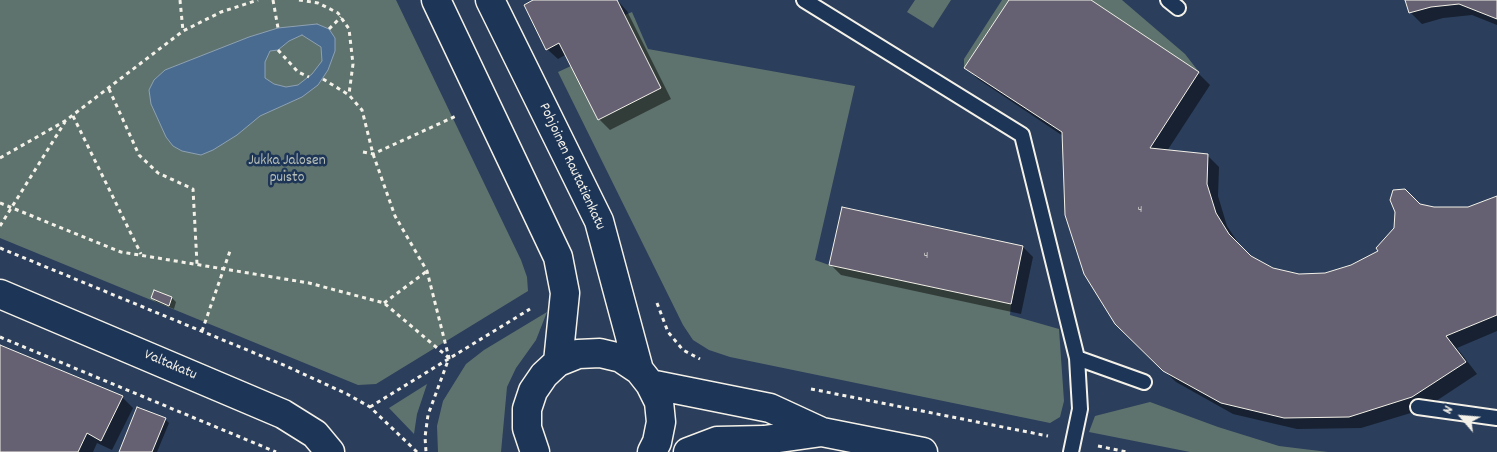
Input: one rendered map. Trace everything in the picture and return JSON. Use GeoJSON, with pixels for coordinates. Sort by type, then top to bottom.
{"type":"FeatureCollection","features":[{"type":"Feature","properties":{"kind":"street"},"geometry":{"type":"LineString","coordinates":[[436,0],[558,257],[565,293],[558,362]]}},
{"type":"Feature","properties":{"kind":"street","name":"Pohjoinen Rautatienkatu"},"geometry":{"type":"LineString","coordinates":[[490,0],[599,220],[645,377],[659,402],[661,422],[657,442],[652,452]]}},
{"type":"Feature","properties":{"kind":"street","name":"Valtakatu"},"geometry":{"type":"LineString","coordinates":[[0,294],[284,414],[315,434],[330,452]]}},
{"type":"Feature","properties":{"kind":"street"},"geometry":{"type":"LineString","coordinates":[[527,444],[527,409],[533,391],[544,375],[558,362],[578,354],[600,353],[621,358],[645,377],[770,408],[822,432],[923,452]]}},
{"type":"Feature","properties":{"kind":"street"},"geometry":{"type":"LineString","coordinates":[[688,452],[717,441],[764,440],[822,432]]}},
{"type":"Feature","properties":{"kind":"lane"},"geometry":{"type":"LineString","coordinates":[[804,0],[1022,136],[1077,358],[1080,409],[1072,446]]}},
{"type":"Feature","properties":{"kind":"lane"},"geometry":{"type":"LineString","coordinates":[[1077,358],[1144,382]]}},
{"type":"Feature","properties":{"kind":"lane"},"geometry":{"type":"LineString","coordinates":[[1418,407],[1497,418]]}},
{"type":"Feature","properties":{"kind":"path"},"geometry":{"type":"LineString","coordinates":[[180,0],[183,31]]}},
{"type":"Feature","properties":{"kind":"path"},"geometry":{"type":"LineString","coordinates":[[0,158],[73,116],[183,31],[221,12],[258,0]]}},
{"type":"Feature","properties":{"kind":"path"},"geometry":{"type":"LineString","coordinates":[[273,0],[278,28]]}},
{"type":"Feature","properties":{"kind":"path"},"geometry":{"type":"LineString","coordinates":[[299,0],[318,3],[338,12],[349,29],[353,64],[349,95]]}},
{"type":"Feature","properties":{"kind":"path"},"geometry":{"type":"LineString","coordinates":[[328,29],[341,17]]}},
{"type":"Feature","properties":{"kind":"path"},"geometry":{"type":"LineString","coordinates":[[278,50],[298,72],[309,77]]}},
{"type":"Feature","properties":{"kind":"path"},"geometry":{"type":"LineString","coordinates":[[322,79],[349,95],[362,110],[373,154],[395,216],[427,271],[449,358],[428,414],[425,437],[426,452]]}},
{"type":"Feature","properties":{"kind":"path"},"geometry":{"type":"LineString","coordinates":[[109,89],[139,155],[158,173],[193,189],[197,264]]}},
{"type":"Feature","properties":{"kind":"path"},"geometry":{"type":"LineString","coordinates":[[362,152],[373,154],[463,112]]}},
{"type":"Feature","properties":{"kind":"path"},"geometry":{"type":"LineString","coordinates":[[73,116],[142,255]]}},
{"type":"Feature","properties":{"kind":"path"},"geometry":{"type":"LineString","coordinates":[[0,226],[65,121]]}},
{"type":"Feature","properties":{"kind":"path"},"geometry":{"type":"LineString","coordinates":[[0,204],[121,252],[309,282],[384,303],[449,358]]}},
{"type":"Feature","properties":{"kind":"path"},"geometry":{"type":"LineString","coordinates":[[0,248],[286,366],[370,407],[417,452]]}},
{"type":"Feature","properties":{"kind":"path"},"geometry":{"type":"LineString","coordinates":[[202,331],[230,251]]}},
{"type":"Feature","properties":{"kind":"path"},"geometry":{"type":"LineString","coordinates":[[384,303],[427,271]]}},
{"type":"Feature","properties":{"kind":"path"},"geometry":{"type":"LineString","coordinates":[[656,300],[668,332],[683,350],[706,362]]}},
{"type":"Feature","properties":{"kind":"path"},"geometry":{"type":"LineString","coordinates":[[370,407],[536,306]]}},
{"type":"Feature","properties":{"kind":"path"},"geometry":{"type":"LineString","coordinates":[[0,337],[276,452]]}},
{"type":"Feature","properties":{"kind":"path"},"geometry":{"type":"LineString","coordinates":[[810,389],[1072,446],[1127,452]]}},
{"type":"Feature","properties":{"kind":"green space","name":"Jukka Jalosen puisto"},"geometry":{"type":"Polygon","coordinates":[[[0,0],[396,0],[521,260],[527,277],[528,291],[376,384],[358,385],[0,238],[0,0]]]}},
{"type":"Feature","properties":{"kind":"green space"},"geometry":{"type":"Polygon","coordinates":[[[915,0],[951,0],[933,28],[907,12],[915,0]]]}},
{"type":"Feature","properties":{"kind":"green space"},"geometry":{"type":"Polygon","coordinates":[[[1002,0],[1009,0],[964,68],[964,59],[1002,0]]]}},
{"type":"Feature","properties":{"kind":"green space"},"geometry":{"type":"Polygon","coordinates":[[[1091,0],[1122,0],[1185,54],[1199,72],[1091,0]]]}},
{"type":"Feature","properties":{"kind":"green space"},"geometry":{"type":"Polygon","coordinates":[[[632,12],[648,49],[855,86],[815,260],[829,265],[1011,304],[1010,315],[1059,329],[1064,401],[1060,417],[1050,423],[730,357],[709,350],[693,340],[683,325],[558,72],[571,66],[598,120],[661,88],[625,15],[632,12]]]}},
{"type":"Feature","properties":{"kind":"green space"},"geometry":{"type":"Polygon","coordinates":[[[547,312],[536,340],[516,368],[507,387],[501,452],[438,452],[437,426],[443,401],[466,364],[484,350],[547,312]]]}},
{"type":"Feature","properties":{"kind":"green space"},"geometry":{"type":"Polygon","coordinates":[[[427,384],[417,414],[414,434],[389,408],[427,384]]]}},
{"type":"Feature","properties":{"kind":"green space"},"geometry":{"type":"Polygon","coordinates":[[[1150,402],[1218,427],[1279,446],[1328,452],[1190,452],[1089,432],[1095,416],[1150,402]]]}},
{"type":"Feature","properties":{"kind":"water"},"geometry":{"type":"Polygon","coordinates":[[[317,24],[329,29],[335,38],[335,51],[328,70],[318,85],[302,97],[260,116],[237,135],[213,150],[201,155],[182,151],[173,146],[166,137],[151,104],[149,90],[154,80],[165,70],[249,37],[278,28],[317,24]],[[302,35],[289,41],[278,50],[270,51],[265,62],[265,78],[274,84],[286,87],[298,85],[312,74],[322,61],[321,47],[302,35]]]}},
{"type":"Feature","properties":{"kind":"building"},"geometry":{"type":"Polygon","coordinates":[[[533,0],[617,0],[661,88],[598,120],[559,43],[546,50],[524,5],[533,0]]]}},
{"type":"Feature","properties":{"kind":"building"},"geometry":{"type":"Polygon","coordinates":[[[1009,0],[1091,0],[1199,72],[1150,148],[1208,154],[1207,184],[1216,213],[1229,234],[1251,256],[1273,268],[1299,274],[1325,273],[1351,265],[1378,251],[1376,248],[1394,228],[1395,212],[1390,200],[1393,190],[1405,189],[1420,204],[1434,207],[1468,207],[1497,196],[1497,315],[1446,336],[1466,362],[1412,397],[1349,417],[1284,418],[1221,403],[1163,371],[1115,324],[1084,274],[1065,215],[1062,132],[964,68],[1009,0]]]}},
{"type":"Feature","properties":{"kind":"building"},"geometry":{"type":"Polygon","coordinates":[[[1405,0],[1497,0],[1497,19],[1459,4],[1431,7],[1409,13],[1405,0]]]}},
{"type":"Feature","properties":{"kind":"building"},"geometry":{"type":"Polygon","coordinates":[[[842,207],[1023,246],[1011,304],[829,265],[842,207]]]}},
{"type":"Feature","properties":{"kind":"building"},"geometry":{"type":"Polygon","coordinates":[[[154,290],[172,297],[169,306],[151,298],[154,290]]]}},
{"type":"Feature","properties":{"kind":"building"},"geometry":{"type":"Polygon","coordinates":[[[0,345],[123,396],[101,441],[87,433],[78,452],[0,452],[0,345]]]}},
{"type":"Feature","properties":{"kind":"building"},"geometry":{"type":"Polygon","coordinates":[[[137,407],[166,418],[152,452],[119,452],[137,407]]]}}]}
